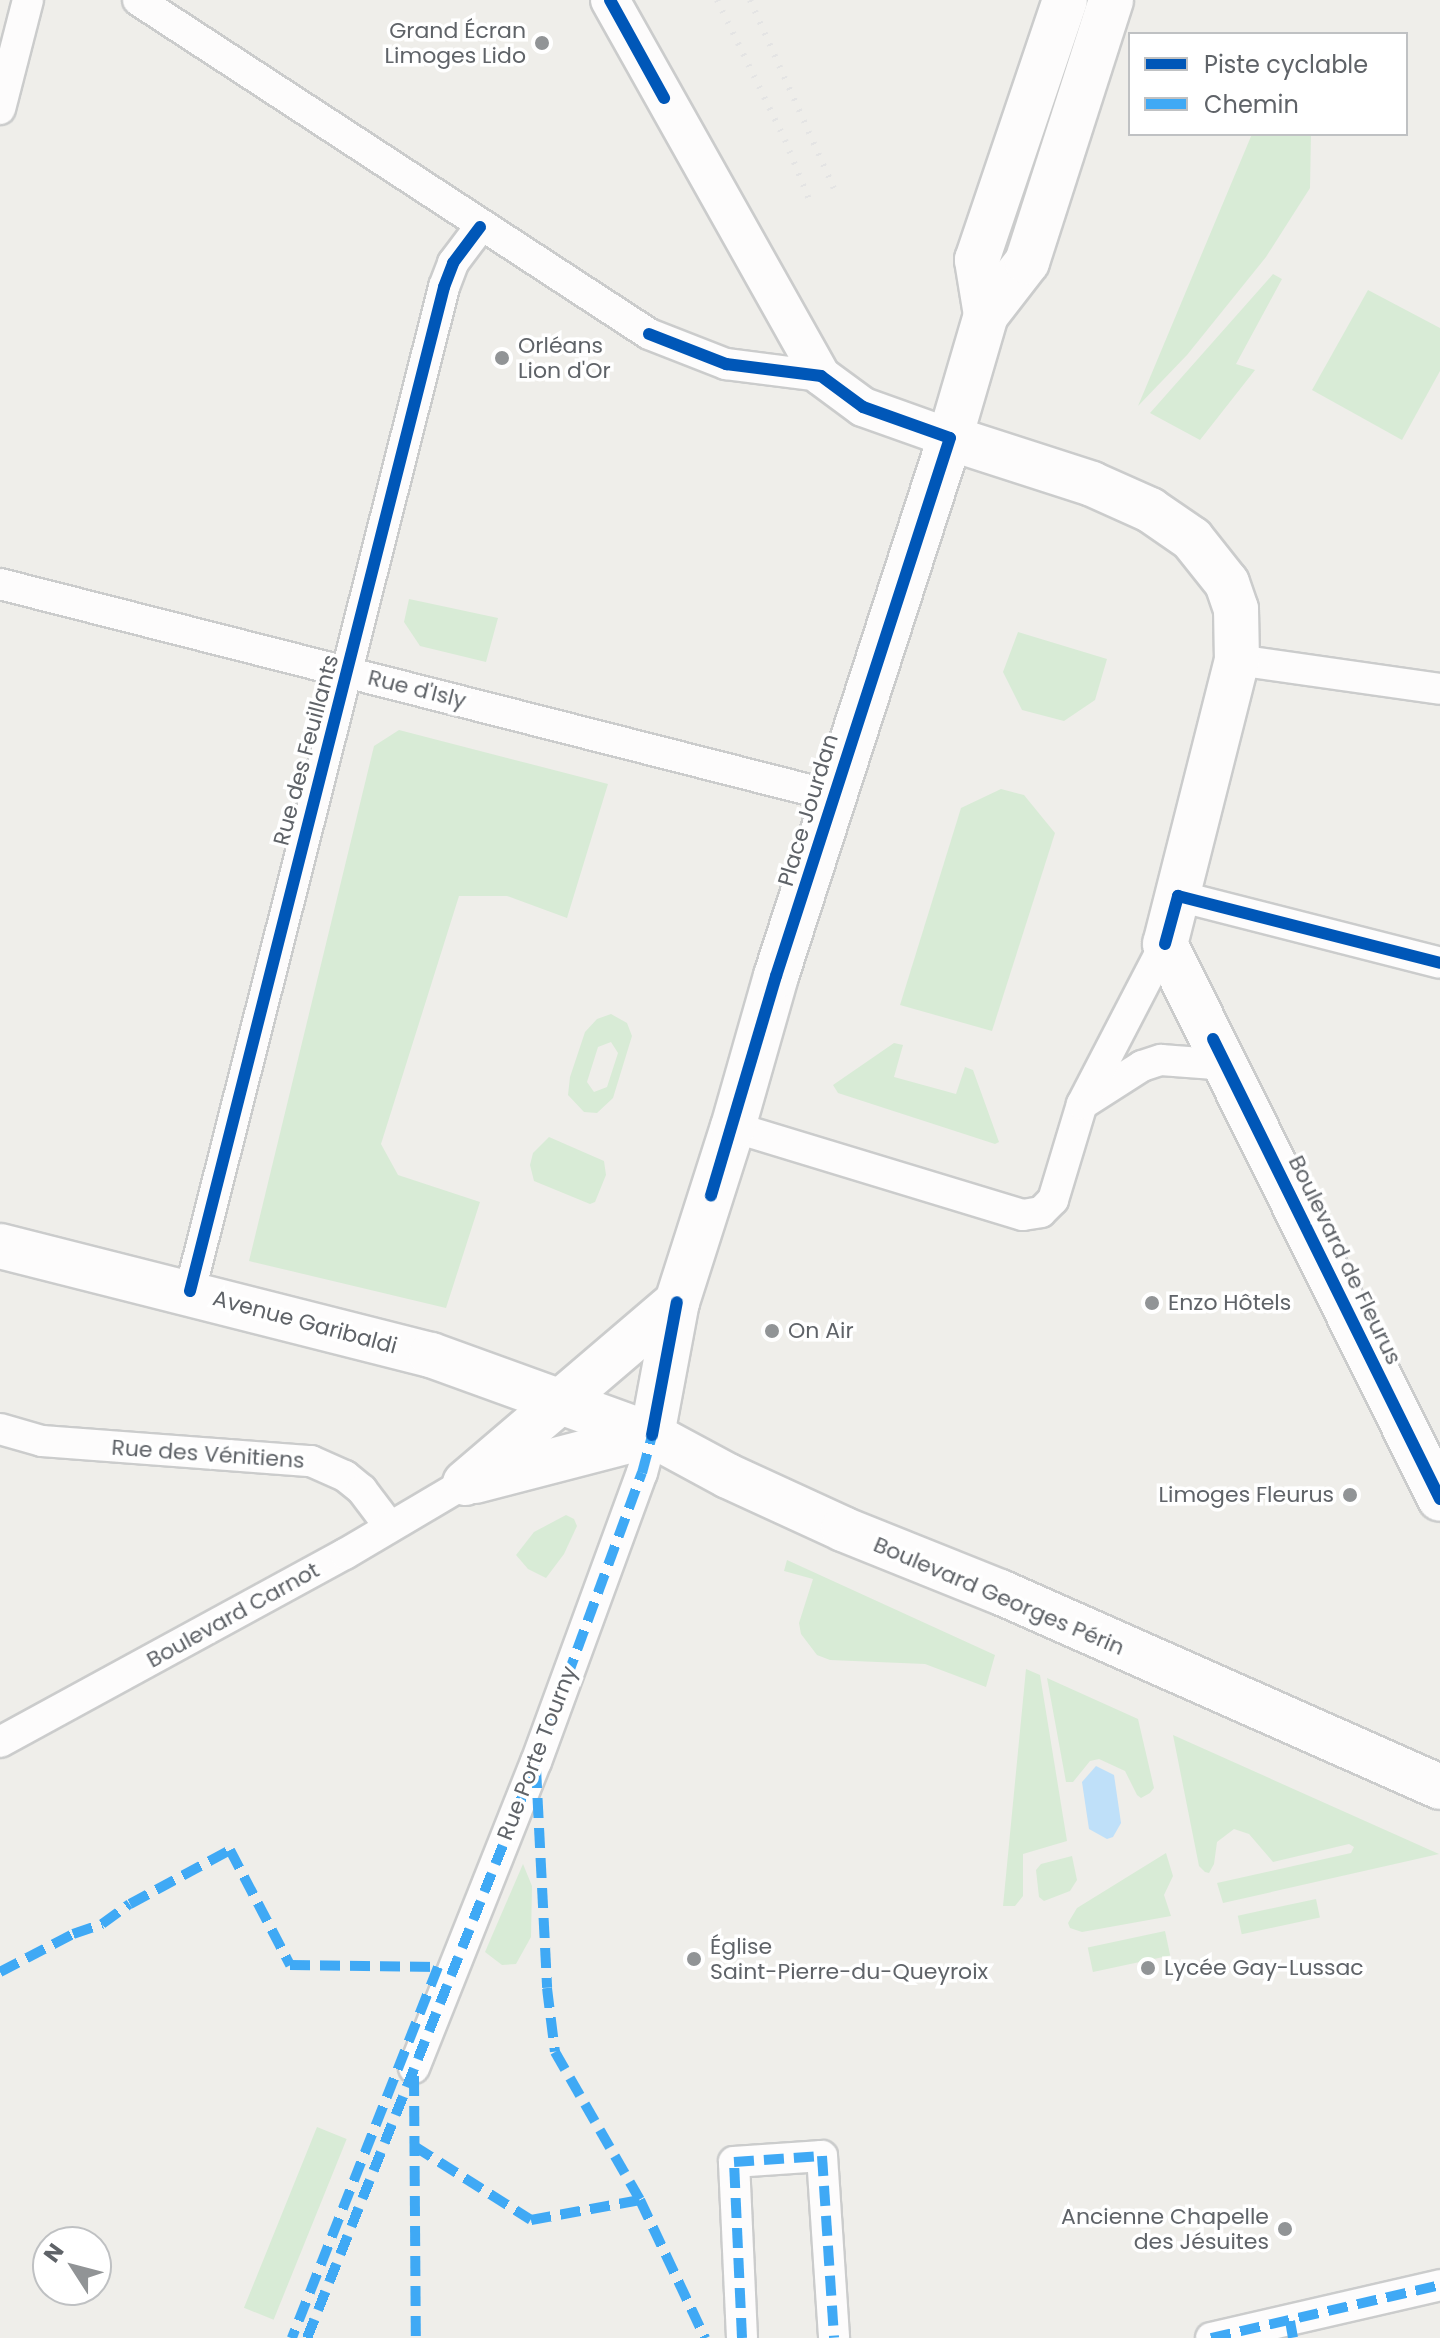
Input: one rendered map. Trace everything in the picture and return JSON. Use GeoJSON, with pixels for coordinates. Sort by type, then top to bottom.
{"type":"FeatureCollection","features":[{"type":"Feature","properties":{"kind":"main road"},"geometry":{"type":"LineString","coordinates":[[986,315],[977,260],[1065,0]]}},
{"type":"Feature","properties":{"kind":"main road"},"geometry":{"type":"LineString","coordinates":[[986,315],[1027,262],[1111,0]]}},
{"type":"Feature","properties":{"kind":"main road","name":"Place Jourdan"},"geometry":{"type":"LineString","coordinates":[[652,1435],[677,1302],[733,1127],[776,976],[950,438],[986,315]]}},
{"type":"Feature","properties":{"kind":"main road"},"geometry":{"type":"LineString","coordinates":[[950,438],[1092,484],[1150,510],[1192,539],[1227,583],[1236,609],[1237,660],[1165,944]]}},
{"type":"Feature","properties":{"kind":"main road","name":"Boulevard de Fleurus"},"geometry":{"type":"LineString","coordinates":[[1165,944],[1228,1065],[1440,1499]]}},
{"type":"Feature","properties":{"kind":"main road","name":"Avenue Garibaldi"},"geometry":{"type":"LineString","coordinates":[[0,1246],[190,1291],[431,1355],[559,1403]]}},
{"type":"Feature","properties":{"kind":"main road"},"geometry":{"type":"LineString","coordinates":[[465,1483],[677,1302]]}},
{"type":"Feature","properties":{"kind":"main road","name":"Boulevard Georges Périn"},"geometry":{"type":"LineString","coordinates":[[559,1403],[652,1435],[728,1476],[843,1529],[1000,1592],[1440,1787]]}},
{"type":"Feature","properties":{"kind":"main road"},"geometry":{"type":"LineString","coordinates":[[465,1483],[652,1435]]}},
{"type":"Feature","properties":{"kind":"street"},"geometry":{"type":"LineString","coordinates":[[0,109],[28,0]]}},
{"type":"Feature","properties":{"kind":"street"},"geometry":{"type":"LineString","coordinates":[[138,0],[480,227],[649,334],[726,364],[821,376]]}},
{"type":"Feature","properties":{"kind":"street"},"geometry":{"type":"LineString","coordinates":[[610,0],[821,376],[863,407],[950,438]]}},
{"type":"Feature","properties":{"kind":"street","name":"Rue des Feuillants"},"geometry":{"type":"LineString","coordinates":[[190,1291],[444,287],[453,263],[480,227]]}},
{"type":"Feature","properties":{"kind":"street","name":"Rue d'Isly"},"geometry":{"type":"LineString","coordinates":[[0,584],[833,796]]}},
{"type":"Feature","properties":{"kind":"street"},"geometry":{"type":"LineString","coordinates":[[1237,660],[1294,671],[1440,689]]}},
{"type":"Feature","properties":{"kind":"street"},"geometry":{"type":"LineString","coordinates":[[1178,896],[1440,963]]}},
{"type":"Feature","properties":{"kind":"street"},"geometry":{"type":"LineString","coordinates":[[733,1127],[1023,1215],[1041,1212],[1053,1200],[1082,1104],[1165,944]]}},
{"type":"Feature","properties":{"kind":"street"},"geometry":{"type":"LineString","coordinates":[[1082,1104],[1142,1066],[1161,1060],[1228,1065]]}},
{"type":"Feature","properties":{"kind":"street","name":"Rue des Vénitiens"},"geometry":{"type":"LineString","coordinates":[[0,1429],[42,1441],[311,1461],[345,1476],[362,1490],[390,1527]]}},
{"type":"Feature","properties":{"kind":"street","name":"Rue Porte Tourny"},"geometry":{"type":"LineString","coordinates":[[414,2068],[536,1762],[625,1519],[652,1435]]}},
{"type":"Feature","properties":{"kind":"street","name":"Boulevard Carnot"},"geometry":{"type":"LineString","coordinates":[[0,1742],[465,1483]]}},
{"type":"Feature","properties":{"kind":"street"},"geometry":{"type":"LineString","coordinates":[[742,2338],[734,2162],[822,2156],[834,2338]]}},
{"type":"Feature","properties":{"kind":"street"},"geometry":{"type":"LineString","coordinates":[[1211,2338],[1291,2330],[1440,2285]]}},
{"type":"Feature","properties":{"kind":"green space"},"geometry":{"type":"Polygon","coordinates":[[[1251,136],[1311,136],[1310,188],[1266,257],[1187,355],[1138,406],[1251,136]]]}},
{"type":"Feature","properties":{"kind":"green space"},"geometry":{"type":"Polygon","coordinates":[[[1273,274],[1282,279],[1236,364],[1255,370],[1200,440],[1150,413],[1273,274]]]}},
{"type":"Feature","properties":{"kind":"green space"},"geometry":{"type":"Polygon","coordinates":[[[1368,290],[1440,328],[1440,371],[1402,440],[1312,390],[1368,290]]]}},
{"type":"Feature","properties":{"kind":"green space"},"geometry":{"type":"Polygon","coordinates":[[[409,599],[498,618],[486,662],[420,646],[404,622],[409,599]]]}},
{"type":"Feature","properties":{"kind":"green space"},"geometry":{"type":"Polygon","coordinates":[[[1018,632],[1107,659],[1095,700],[1064,721],[1022,710],[1003,672],[1018,632]]]}},
{"type":"Feature","properties":{"kind":"green space"},"geometry":{"type":"Polygon","coordinates":[[[399,730],[608,784],[567,918],[507,896],[459,896],[381,1144],[398,1175],[480,1202],[446,1308],[249,1261],[374,746],[399,730]]]}},
{"type":"Feature","properties":{"kind":"green space"},"geometry":{"type":"Polygon","coordinates":[[[1001,789],[1024,795],[1055,833],[992,1031],[900,1005],[961,808],[1001,789]]]}},
{"type":"Feature","properties":{"kind":"green space"},"geometry":{"type":"Polygon","coordinates":[[[611,1014],[627,1023],[632,1036],[613,1098],[597,1113],[584,1112],[568,1095],[570,1077],[585,1032],[597,1019],[611,1014]],[[611,1042],[598,1047],[587,1082],[594,1092],[607,1087],[618,1053],[611,1042]]]}},
{"type":"Feature","properties":{"kind":"green space"},"geometry":{"type":"Polygon","coordinates":[[[894,1043],[903,1045],[894,1077],[956,1094],[965,1067],[973,1070],[999,1142],[995,1144],[838,1093],[833,1085],[894,1043]]]}},
{"type":"Feature","properties":{"kind":"green space"},"geometry":{"type":"Polygon","coordinates":[[[549,1137],[604,1161],[606,1175],[595,1202],[590,1204],[534,1181],[530,1165],[533,1153],[549,1137]]]}},
{"type":"Feature","properties":{"kind":"green space"},"geometry":{"type":"Polygon","coordinates":[[[566,1515],[574,1519],[577,1526],[564,1554],[546,1578],[528,1569],[516,1555],[534,1532],[566,1515]]]}},
{"type":"Feature","properties":{"kind":"green space"},"geometry":{"type":"Polygon","coordinates":[[[787,1560],[995,1655],[986,1687],[925,1664],[830,1660],[817,1655],[801,1634],[799,1623],[813,1579],[784,1571],[787,1560]]]}},
{"type":"Feature","properties":{"kind":"green space"},"geometry":{"type":"Polygon","coordinates":[[[1026,1669],[1040,1675],[1067,1841],[1023,1854],[1023,1896],[1015,1906],[1003,1906],[1026,1669]]]}},
{"type":"Feature","properties":{"kind":"green space"},"geometry":{"type":"Polygon","coordinates":[[[1047,1678],[1138,1719],[1154,1788],[1150,1793],[1141,1798],[1125,1771],[1099,1759],[1090,1761],[1073,1782],[1066,1782],[1047,1678]]]}},
{"type":"Feature","properties":{"kind":"green space"},"geometry":{"type":"Polygon","coordinates":[[[1173,1735],[1439,1854],[1223,1903],[1217,1883],[1351,1853],[1354,1847],[1349,1844],[1273,1862],[1249,1834],[1234,1829],[1217,1842],[1214,1864],[1209,1873],[1205,1872],[1199,1866],[1173,1735]]]}},
{"type":"Feature","properties":{"kind":"green space"},"geometry":{"type":"Polygon","coordinates":[[[1166,1853],[1173,1876],[1164,1895],[1171,1916],[1082,1932],[1070,1928],[1068,1923],[1077,1908],[1166,1853]]]}},
{"type":"Feature","properties":{"kind":"green space"},"geometry":{"type":"Polygon","coordinates":[[[1072,1856],[1077,1880],[1070,1891],[1044,1901],[1039,1897],[1036,1870],[1041,1864],[1072,1856]]]}},
{"type":"Feature","properties":{"kind":"green space"},"geometry":{"type":"Polygon","coordinates":[[[523,1864],[532,1886],[531,1937],[516,1964],[502,1965],[485,1952],[523,1864]]]}},
{"type":"Feature","properties":{"kind":"green space"},"geometry":{"type":"Polygon","coordinates":[[[1316,1899],[1320,1918],[1242,1934],[1238,1916],[1316,1899]]]}},
{"type":"Feature","properties":{"kind":"green space"},"geometry":{"type":"Polygon","coordinates":[[[1165,1931],[1170,1955],[1093,1972],[1088,1947],[1165,1931]]]}},
{"type":"Feature","properties":{"kind":"green space"},"geometry":{"type":"Polygon","coordinates":[[[317,2127],[347,2139],[274,2320],[244,2308],[317,2127]]]}},
{"type":"Feature","properties":{"kind":"water"},"geometry":{"type":"Polygon","coordinates":[[[1096,1766],[1114,1775],[1121,1823],[1113,1837],[1107,1839],[1089,1829],[1082,1782],[1096,1766]]]}},
{"type":"Feature","properties":{"kind":"railway"},"geometry":{"type":"LineString","coordinates":[[717,0],[785,140],[810,202]]}},
{"type":"Feature","properties":{"kind":"railway"},"geometry":{"type":"LineString","coordinates":[[750,0],[835,191]]}},
{"type":"Feature","properties":{"kind":"marked path"},"geometry":{"type":"LineString","coordinates":[[307,2338],[536,1762],[642,1473],[652,1435]]}},
{"type":"Feature","properties":{"kind":"marked path"},"geometry":{"type":"LineString","coordinates":[[536,1768],[547,1988],[555,2052],[640,2200],[705,2338]]}},
{"type":"Feature","properties":{"kind":"marked path"},"geometry":{"type":"LineString","coordinates":[[0,1972],[73,1934],[102,1924],[130,1904],[230,1850],[290,1965],[438,1967],[292,2338]]}},
{"type":"Feature","properties":{"kind":"marked path"},"geometry":{"type":"LineString","coordinates":[[414,2076],[416,2338]]}},
{"type":"Feature","properties":{"kind":"marked path"},"geometry":{"type":"LineString","coordinates":[[414,2146],[531,2220],[640,2200]]}},
{"type":"Feature","properties":{"kind":"marked path"},"geometry":{"type":"LineString","coordinates":[[742,2338],[734,2162],[822,2156],[834,2338]]}},
{"type":"Feature","properties":{"kind":"marked path"},"geometry":{"type":"LineString","coordinates":[[1211,2338],[1440,2285]]}},
{"type":"Feature","properties":{"kind":"marked path"},"geometry":{"type":"LineString","coordinates":[[1290,2321],[1293,2338]]}},
{"type":"Feature","properties":{"kind":"cycle path"},"geometry":{"type":"LineString","coordinates":[[610,0],[664,98]]}},
{"type":"Feature","properties":{"kind":"cycle path"},"geometry":{"type":"LineString","coordinates":[[190,1291],[444,287],[453,263],[480,227]]}},
{"type":"Feature","properties":{"kind":"cycle path"},"geometry":{"type":"LineString","coordinates":[[649,334],[726,364],[821,376],[863,407],[950,438],[776,976],[711,1196]]}},
{"type":"Feature","properties":{"kind":"cycle path"},"geometry":{"type":"LineString","coordinates":[[1165,944],[1178,896],[1440,963]]}},
{"type":"Feature","properties":{"kind":"cycle path"},"geometry":{"type":"LineString","coordinates":[[1213,1039],[1440,1499]]}},
{"type":"Feature","properties":{"kind":"cycle path"},"geometry":{"type":"LineString","coordinates":[[652,1435],[677,1302]]}},
{"type":"Feature","properties":{"kind":"place","name":"Grand Écran Limoges Lido"},"geometry":{"type":"Point","coordinates":[542,43]}},
{"type":"Feature","properties":{"kind":"place","name":"Orléans Lion d'Or"},"geometry":{"type":"Point","coordinates":[502,358]}},
{"type":"Feature","properties":{"kind":"place","name":"Enzo Hôtels"},"geometry":{"type":"Point","coordinates":[1152,1303]}},
{"type":"Feature","properties":{"kind":"place","name":"On Air"},"geometry":{"type":"Point","coordinates":[772,1331]}},
{"type":"Feature","properties":{"kind":"place","name":"Limoges Fleurus"},"geometry":{"type":"Point","coordinates":[1350,1495]}},
{"type":"Feature","properties":{"kind":"place","name":"Église Saint-Pierre-du-Queyroix"},"geometry":{"type":"Point","coordinates":[694,1959]}},
{"type":"Feature","properties":{"kind":"place","name":"Lycée Gay-Lussac"},"geometry":{"type":"Point","coordinates":[1148,1968]}},
{"type":"Feature","properties":{"kind":"place","name":"Ancienne Chapelle des Jésuites"},"geometry":{"type":"Point","coordinates":[1285,2229]}}]}
